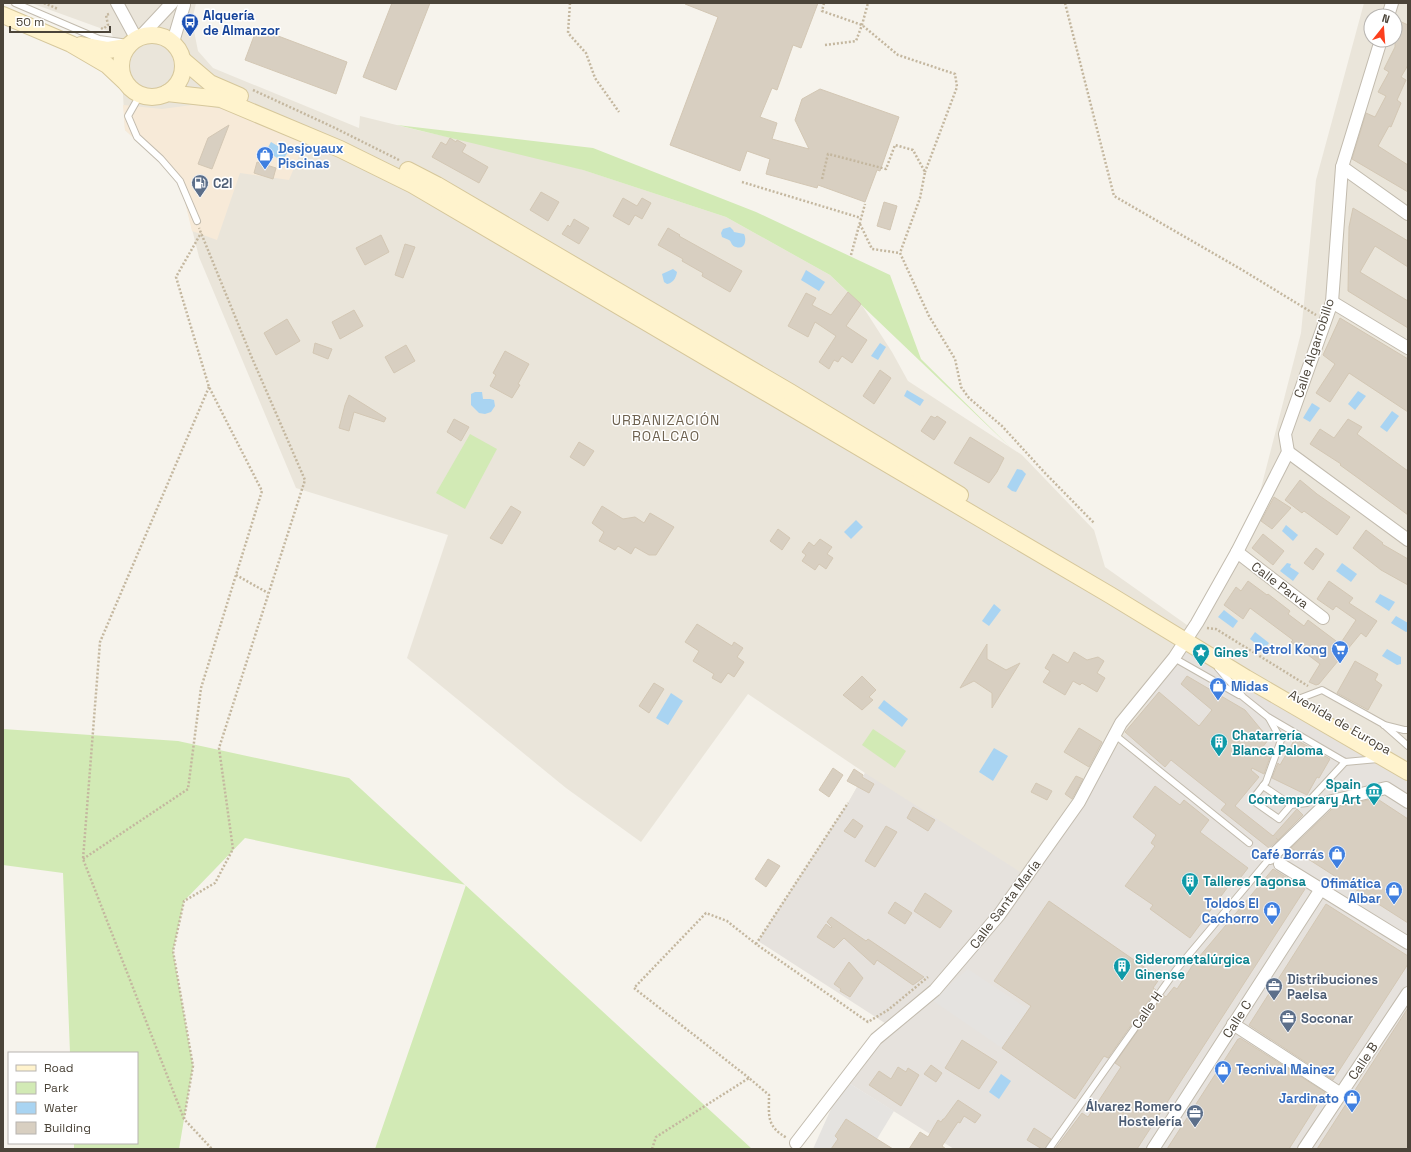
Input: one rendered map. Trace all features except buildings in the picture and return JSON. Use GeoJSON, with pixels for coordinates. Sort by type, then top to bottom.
{"type":"FeatureCollection","features":[{"type":"Feature","properties":{"kind":"main road"},"geometry":{"type":"LineString","coordinates":[[3,15],[71,44],[107,65],[134,92],[140,95],[154,97],[167,93],[221,99],[340,149],[413,185],[1110,595],[1190,634]]}},
{"type":"Feature","properties":{"kind":"main road"},"geometry":{"type":"LineString","coordinates":[[71,44],[108,50],[149,34],[166,37],[173,42],[183,60],[182,76],[178,83],[167,93]]}},
{"type":"Feature","properties":{"kind":"main road"},"geometry":{"type":"LineString","coordinates":[[124,81],[120,67],[123,53],[133,41]]}},
{"type":"Feature","properties":{"kind":"main road"},"geometry":{"type":"LineString","coordinates":[[183,60],[210,83],[356,145],[437,185],[803,400],[1190,634]]}},
{"type":"Feature","properties":{"kind":"main road","name":"Avenida de Europa"},"geometry":{"type":"LineString","coordinates":[[1190,634],[1204,654],[1408,772]]}},
{"type":"Feature","properties":{"kind":"main road","name":"Avenida de Europa"},"geometry":{"type":"LineString","coordinates":[[1190,634],[1307,696],[1408,762]]}},
{"type":"Feature","properties":{"kind":"street"},"geometry":{"type":"LineString","coordinates":[[119,7],[133,41],[181,4]]}},
{"type":"Feature","properties":{"kind":"street"},"geometry":{"type":"LineString","coordinates":[[173,42],[181,4]]}},
{"type":"Feature","properties":{"kind":"street","name":"Calle Algarrobillo"},"geometry":{"type":"LineString","coordinates":[[1288,452],[1285,434],[1332,302],[1342,167],[1379,48]]}},
{"type":"Feature","properties":{"kind":"street"},"geometry":{"type":"LineString","coordinates":[[1342,167],[1408,214]]}},
{"type":"Feature","properties":{"kind":"street"},"geometry":{"type":"LineString","coordinates":[[1332,302],[1408,348]]}},
{"type":"Feature","properties":{"kind":"street"},"geometry":{"type":"LineString","coordinates":[[1190,634],[1237,552],[1288,452],[1408,540]]}},
{"type":"Feature","properties":{"kind":"street","name":"Calle Parva"},"geometry":{"type":"LineString","coordinates":[[1237,552],[1323,618]]}},
{"type":"Feature","properties":{"kind":"street","name":"Calle Santa María"},"geometry":{"type":"LineString","coordinates":[[796,1143],[876,1040],[935,990],[999,915],[1079,802],[1121,723],[1174,658],[1190,634]]}},
{"type":"Feature","properties":{"kind":"street","name":"Calle H"},"geometry":{"type":"LineString","coordinates":[[1275,861],[1328,802],[1386,788],[1408,802]]}},
{"type":"Feature","properties":{"kind":"street"},"geometry":{"type":"LineString","coordinates":[[1275,861],[1408,944]]}},
{"type":"Feature","properties":{"kind":"street","name":"Calle C"},"geometry":{"type":"LineString","coordinates":[[1153,1149],[1321,889]]}},
{"type":"Feature","properties":{"kind":"street","name":"Calle B"},"geometry":{"type":"LineString","coordinates":[[1304,1149],[1408,993]]}},
{"type":"Feature","properties":{"kind":"street"},"geometry":{"type":"LineString","coordinates":[[1234,1024],[1340,1094]]}},
{"type":"Feature","properties":{"kind":"lane"},"geometry":{"type":"LineString","coordinates":[[15,3],[99,39],[133,41]]}},
{"type":"Feature","properties":{"kind":"lane"},"geometry":{"type":"LineString","coordinates":[[140,95],[128,116],[137,137],[161,159],[180,180],[197,221]]}},
{"type":"Feature","properties":{"kind":"lane"},"geometry":{"type":"LineString","coordinates":[[1204,654],[1223,672],[1243,697]]}},
{"type":"Feature","properties":{"kind":"lane"},"geometry":{"type":"LineString","coordinates":[[1174,658],[1243,697],[1268,717],[1345,762],[1380,759],[1392,762]]}},
{"type":"Feature","properties":{"kind":"lane"},"geometry":{"type":"LineString","coordinates":[[1307,696],[1322,690],[1383,724],[1408,746]]}},
{"type":"Feature","properties":{"kind":"lane"},"geometry":{"type":"LineString","coordinates":[[1268,717],[1281,740],[1263,786],[1252,800],[1279,819],[1291,805]]}},
{"type":"Feature","properties":{"kind":"lane"},"geometry":{"type":"LineString","coordinates":[[1383,724],[1408,730]]}},
{"type":"Feature","properties":{"kind":"lane"},"geometry":{"type":"LineString","coordinates":[[1115,735],[1249,843]]}},
{"type":"Feature","properties":{"kind":"lane"},"geometry":{"type":"LineString","coordinates":[[1263,786],[1291,805],[1307,803],[1345,762]]}},
{"type":"Feature","properties":{"kind":"lane","name":"Calle H"},"geometry":{"type":"LineString","coordinates":[[1049,1149],[1176,970],[1275,861]]}},
{"type":"Feature","properties":{"kind":"path"},"geometry":{"type":"LineString","coordinates":[[44,3],[64,12]]}},
{"type":"Feature","properties":{"kind":"path"},"geometry":{"type":"LineString","coordinates":[[570,3],[568,33],[586,54],[595,78],[619,112]]}},
{"type":"Feature","properties":{"kind":"path"},"geometry":{"type":"LineString","coordinates":[[824,3],[822,11],[862,25],[898,55],[955,74],[957,87],[925,172],[920,198],[900,253],[929,316],[955,359],[961,387],[969,398],[1002,426],[1094,523]]}},
{"type":"Feature","properties":{"kind":"path"},"geometry":{"type":"LineString","coordinates":[[824,44],[856,41],[868,3]]}},
{"type":"Feature","properties":{"kind":"path"},"geometry":{"type":"LineString","coordinates":[[1065,3],[1114,196],[1244,271],[1325,320]]}},
{"type":"Feature","properties":{"kind":"path"},"geometry":{"type":"LineString","coordinates":[[97,27],[103,29],[108,25],[106,15],[119,7]]}},
{"type":"Feature","properties":{"kind":"path"},"geometry":{"type":"LineString","coordinates":[[822,179],[828,154],[886,169],[895,145],[913,150],[925,172]]}},
{"type":"Feature","properties":{"kind":"path"},"geometry":{"type":"LineString","coordinates":[[742,182],[861,218]]}},
{"type":"Feature","properties":{"kind":"path"},"geometry":{"type":"LineString","coordinates":[[850,255],[865,204]]}},
{"type":"Feature","properties":{"kind":"path"},"geometry":{"type":"LineString","coordinates":[[184,1119],[193,1066],[173,951],[184,901],[215,883],[234,849],[219,748],[305,480],[252,358],[197,221]]}},
{"type":"Feature","properties":{"kind":"path"},"geometry":{"type":"LineString","coordinates":[[860,224],[872,249],[900,253]]}},
{"type":"Feature","properties":{"kind":"path"},"geometry":{"type":"LineString","coordinates":[[83,860],[188,789],[201,688],[262,491],[209,386],[176,278],[201,232]]}},
{"type":"Feature","properties":{"kind":"path"},"geometry":{"type":"LineString","coordinates":[[209,386],[100,642],[83,860],[184,1119],[212,1149]]}},
{"type":"Feature","properties":{"kind":"path"},"geometry":{"type":"LineString","coordinates":[[236,575],[268,593]]}},
{"type":"Feature","properties":{"kind":"path"},"geometry":{"type":"LineString","coordinates":[[1190,634],[1216,629],[1306,684],[1307,696]]}},
{"type":"Feature","properties":{"kind":"path"},"geometry":{"type":"LineString","coordinates":[[756,944],[848,803]]}},
{"type":"Feature","properties":{"kind":"path"},"geometry":{"type":"LineString","coordinates":[[796,1143],[776,1132],[769,1118],[769,1095],[634,988],[706,913],[727,920],[756,944],[868,1022],[888,1010],[932,974]]}},
{"type":"Feature","properties":{"kind":"path"},"geometry":{"type":"LineString","coordinates":[[652,1149],[656,1137],[749,1078]]}},
{"type":"Feature","properties":{"kind":"shaded area"},"geometry":{"type":"Polygon","coordinates":[[[31,3],[196,3],[192,21],[198,51],[213,68],[359,128],[360,116],[550,159],[726,217],[830,275],[863,307],[892,352],[908,381],[1022,455],[1094,530],[1105,567],[1187,625],[1192,638],[1260,492],[1301,333],[1316,180],[1364,3],[1408,3],[1408,769],[1057,833],[999,915],[758,941],[848,803],[865,773],[748,694],[641,842],[566,788],[407,658],[448,535],[296,488],[199,257],[180,181],[125,130],[121,59],[111,32],[31,3]]]}},
{"type":"Feature","properties":{"kind":"shaded area"},"geometry":{"type":"Polygon","coordinates":[[[199,104],[235,112],[305,142],[289,180],[240,173],[217,240],[192,231],[180,181],[125,130],[123,105],[162,109],[199,104]]]}},
{"type":"Feature","properties":{"kind":"shaded area"},"geometry":{"type":"Polygon","coordinates":[[[1192,639],[1408,769],[1408,1149],[954,1149],[844,1080],[891,1027],[758,941],[848,803],[865,773],[1025,875],[1057,833],[1192,639]]]}},
{"type":"Feature","properties":{"kind":"shaded area"},"geometry":{"type":"Polygon","coordinates":[[[968,969],[1029,1010],[1002,1048],[932,1000],[968,969]]]}},
{"type":"Feature","properties":{"kind":"shaded area"},"geometry":{"type":"Polygon","coordinates":[[[844,1080],[894,1111],[877,1139],[846,1119],[835,1136],[838,1139],[831,1149],[813,1149],[844,1080]]]}},
{"type":"Feature","properties":{"kind":"green space"},"geometry":{"type":"Polygon","coordinates":[[[397,125],[593,148],[756,212],[890,275],[921,359],[1011,448],[830,275],[726,217],[583,170],[397,125]]]}},
{"type":"Feature","properties":{"kind":"green space"},"geometry":{"type":"Polygon","coordinates":[[[470,434],[497,449],[465,509],[436,493],[470,434]]]}},
{"type":"Feature","properties":{"kind":"green space"},"geometry":{"type":"Polygon","coordinates":[[[3,729],[178,741],[349,778],[465,885],[245,838],[184,901],[173,951],[193,1066],[179,1149],[74,1149],[74,1144],[138,1144],[138,1052],[70,1052],[63,873],[3,865],[3,729]]]}},
{"type":"Feature","properties":{"kind":"green space"},"geometry":{"type":"Polygon","coordinates":[[[873,729],[906,751],[895,768],[862,745],[873,729]]]}},
{"type":"Feature","properties":{"kind":"green space"},"geometry":{"type":"Polygon","coordinates":[[[466,886],[752,1149],[375,1149],[466,886]]]}},
{"type":"Feature","properties":{"kind":"water"},"geometry":{"type":"Polygon","coordinates":[[[271,142],[288,152],[282,161],[266,151],[271,142]]]}},
{"type":"Feature","properties":{"kind":"water"},"geometry":{"type":"Polygon","coordinates":[[[730,227],[734,232],[744,234],[745,242],[743,246],[739,248],[734,246],[729,240],[722,237],[721,233],[723,229],[730,227]]]}},
{"type":"Feature","properties":{"kind":"water"},"geometry":{"type":"Polygon","coordinates":[[[673,269],[677,272],[676,276],[673,281],[667,284],[664,282],[662,274],[673,269]]]}},
{"type":"Feature","properties":{"kind":"water"},"geometry":{"type":"Polygon","coordinates":[[[806,270],[825,282],[819,291],[801,280],[806,270]]]}},
{"type":"Feature","properties":{"kind":"water"},"geometry":{"type":"Polygon","coordinates":[[[880,343],[886,347],[878,360],[871,356],[880,343]]]}},
{"type":"Feature","properties":{"kind":"water"},"geometry":{"type":"Polygon","coordinates":[[[907,390],[924,400],[920,406],[904,396],[907,390]]]}},
{"type":"Feature","properties":{"kind":"water"},"geometry":{"type":"Polygon","coordinates":[[[1358,391],[1366,396],[1355,410],[1348,404],[1358,391]]]}},
{"type":"Feature","properties":{"kind":"water"},"geometry":{"type":"Polygon","coordinates":[[[475,392],[482,392],[483,399],[494,400],[495,406],[491,412],[485,414],[479,413],[471,405],[471,394],[475,392]]]}},
{"type":"Feature","properties":{"kind":"water"},"geometry":{"type":"Polygon","coordinates":[[[1312,403],[1320,408],[1310,422],[1303,418],[1312,403]]]}},
{"type":"Feature","properties":{"kind":"water"},"geometry":{"type":"Polygon","coordinates":[[[1392,411],[1399,416],[1387,432],[1380,427],[1392,411]]]}},
{"type":"Feature","properties":{"kind":"water"},"geometry":{"type":"Polygon","coordinates":[[[1017,469],[1022,470],[1026,474],[1016,492],[1007,487],[1017,469]]]}},
{"type":"Feature","properties":{"kind":"water"},"geometry":{"type":"Polygon","coordinates":[[[856,520],[863,527],[851,539],[844,532],[856,520]]]}},
{"type":"Feature","properties":{"kind":"water"},"geometry":{"type":"Polygon","coordinates":[[[1286,525],[1298,535],[1293,541],[1282,531],[1286,525]]]}},
{"type":"Feature","properties":{"kind":"water"},"geometry":{"type":"Polygon","coordinates":[[[1287,563],[1291,564],[1290,567],[1299,573],[1293,581],[1280,571],[1287,563]]]}},
{"type":"Feature","properties":{"kind":"water"},"geometry":{"type":"Polygon","coordinates":[[[1342,563],[1357,574],[1351,582],[1336,571],[1342,563]]]}},
{"type":"Feature","properties":{"kind":"water"},"geometry":{"type":"Polygon","coordinates":[[[1380,594],[1395,602],[1389,611],[1375,602],[1380,594]]]}},
{"type":"Feature","properties":{"kind":"water"},"geometry":{"type":"Polygon","coordinates":[[[994,604],[1001,610],[989,626],[982,621],[994,604]]]}},
{"type":"Feature","properties":{"kind":"water"},"geometry":{"type":"Polygon","coordinates":[[[1224,610],[1238,621],[1233,628],[1218,617],[1224,610]]]}},
{"type":"Feature","properties":{"kind":"water"},"geometry":{"type":"Polygon","coordinates":[[[1396,616],[1408,623],[1408,631],[1406,632],[1391,623],[1396,616]]]}},
{"type":"Feature","properties":{"kind":"water"},"geometry":{"type":"Polygon","coordinates":[[[1255,632],[1269,643],[1264,650],[1250,639],[1255,632]]]}},
{"type":"Feature","properties":{"kind":"water"},"geometry":{"type":"Polygon","coordinates":[[[1387,649],[1401,657],[1401,664],[1397,665],[1382,656],[1387,649]]]}},
{"type":"Feature","properties":{"kind":"water"},"geometry":{"type":"Polygon","coordinates":[[[671,693],[683,701],[668,725],[656,718],[671,693]]]}},
{"type":"Feature","properties":{"kind":"water"},"geometry":{"type":"Polygon","coordinates":[[[884,700],[908,719],[902,727],[878,708],[884,700]]]}},
{"type":"Feature","properties":{"kind":"water"},"geometry":{"type":"Polygon","coordinates":[[[994,748],[1008,756],[993,781],[979,772],[994,748]]]}},
{"type":"Feature","properties":{"kind":"water"},"geometry":{"type":"Polygon","coordinates":[[[1001,1074],[1011,1081],[999,1099],[989,1092],[1001,1074]]]}},
{"type":"Feature","properties":{"kind":"place","name":"Alquería de Almanzor"},"geometry":{"type":"Point","coordinates":[190,37]}},
{"type":"Feature","properties":{"kind":"place","name":"Desjoyaux Piscinas"},"geometry":{"type":"Point","coordinates":[265,170]}},
{"type":"Feature","properties":{"kind":"place","name":"C2I"},"geometry":{"type":"Point","coordinates":[200,198]}},
{"type":"Feature","properties":{"kind":"place","name":"Petrol Kong"},"geometry":{"type":"Point","coordinates":[1340,664]}},
{"type":"Feature","properties":{"kind":"place","name":"Gines"},"geometry":{"type":"Point","coordinates":[1201,667]}},
{"type":"Feature","properties":{"kind":"place","name":"Midas"},"geometry":{"type":"Point","coordinates":[1218,701]}},
{"type":"Feature","properties":{"kind":"place","name":"Chatarrería Blanca Paloma"},"geometry":{"type":"Point","coordinates":[1219,757]}},
{"type":"Feature","properties":{"kind":"place","name":"Spain Contemporary Art"},"geometry":{"type":"Point","coordinates":[1374,806]}},
{"type":"Feature","properties":{"kind":"place","name":"Café Borrás"},"geometry":{"type":"Point","coordinates":[1337,869]}},
{"type":"Feature","properties":{"kind":"place","name":"Talleres Tagonsa"},"geometry":{"type":"Point","coordinates":[1190,896]}},
{"type":"Feature","properties":{"kind":"place","name":"Ofimática Albar"},"geometry":{"type":"Point","coordinates":[1394,905]}},
{"type":"Feature","properties":{"kind":"place","name":"Toldos El Cachorro"},"geometry":{"type":"Point","coordinates":[1272,925]}},
{"type":"Feature","properties":{"kind":"place","name":"Siderometalúrgica Ginense"},"geometry":{"type":"Point","coordinates":[1122,981]}},
{"type":"Feature","properties":{"kind":"place","name":"Distribuciones Paelsa"},"geometry":{"type":"Point","coordinates":[1274,1001]}},
{"type":"Feature","properties":{"kind":"place","name":"Soconar"},"geometry":{"type":"Point","coordinates":[1288,1033]}},
{"type":"Feature","properties":{"kind":"place","name":"Tecnival Mainez"},"geometry":{"type":"Point","coordinates":[1223,1084]}},
{"type":"Feature","properties":{"kind":"place","name":"Jardinato"},"geometry":{"type":"Point","coordinates":[1352,1113]}},
{"type":"Feature","properties":{"kind":"place","name":"Álvarez Romero Hostelería"},"geometry":{"type":"Point","coordinates":[1195,1128]}},
{"type":"Feature","properties":{"kind":"district","name":"URBANIZACIÓN ROALCAO"},"geometry":{"type":"Point","coordinates":[666,428]}}]}
